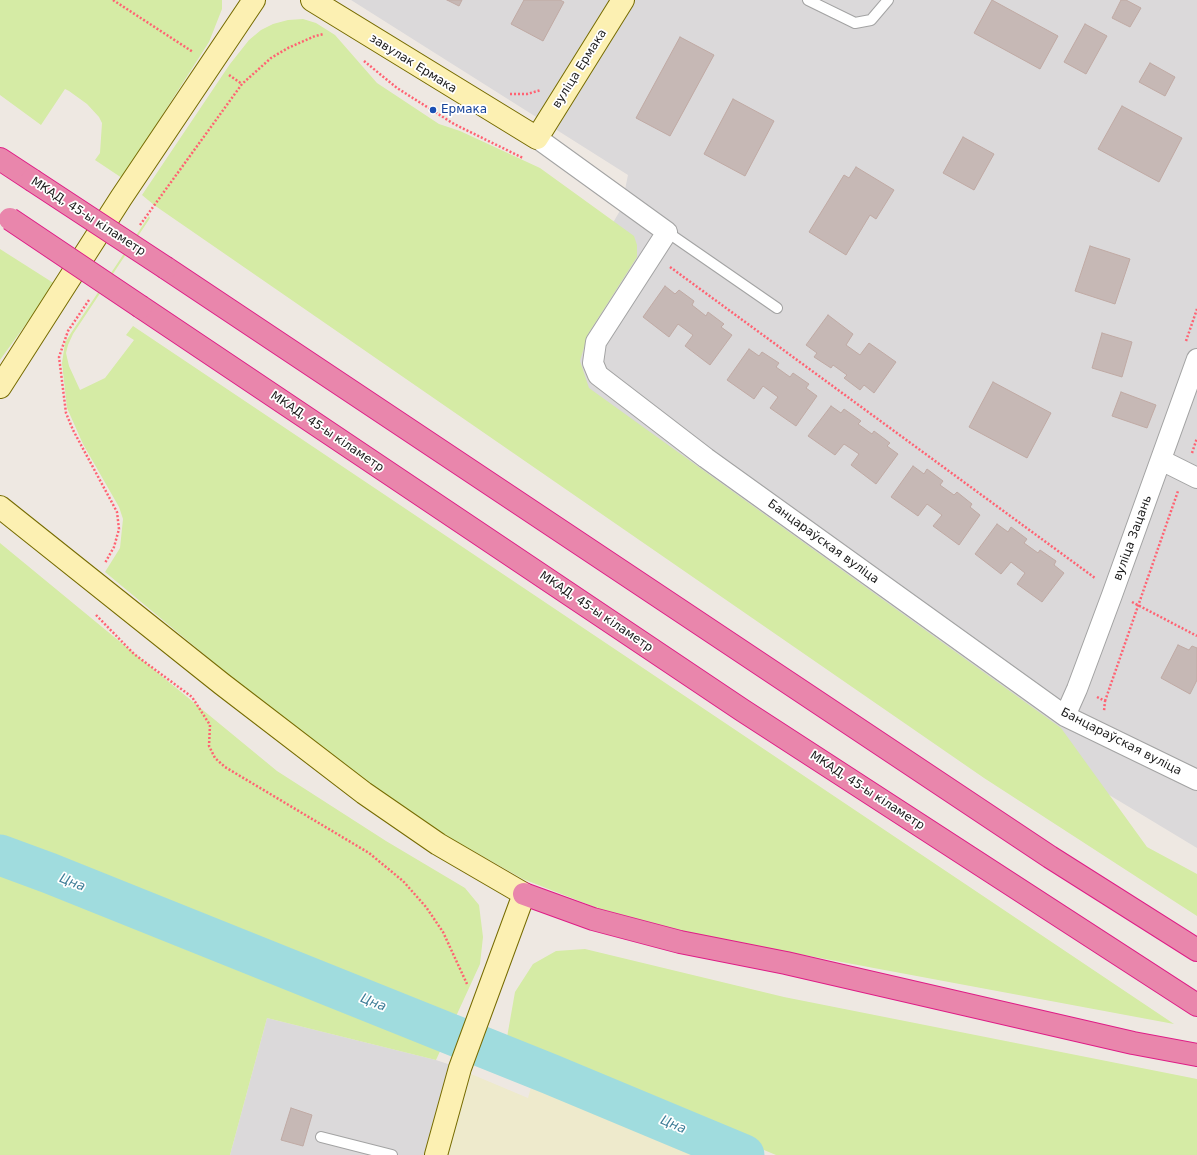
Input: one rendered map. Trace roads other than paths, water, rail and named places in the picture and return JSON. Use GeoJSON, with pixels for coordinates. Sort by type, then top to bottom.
{"type":"FeatureCollection","features":[{"type":"Feature","properties":{"kind":"highway","name":"МКАД, 45-ы кіламетр"},"geometry":{"type":"LineString","coordinates":[[0,159],[166,268],[1050,858],[1197,950]]}},
{"type":"Feature","properties":{"kind":"highway","name":"МКАД, 45-ы кіламетр"},"geometry":{"type":"LineString","coordinates":[[5,216],[742,710],[1197,1005]]}},
{"type":"Feature","properties":{"kind":"highway"},"geometry":{"type":"LineString","coordinates":[[524,894],[593,919],[680,942],[786,963],[1133,1043],[1197,1055]]}},
{"type":"Feature","properties":{"kind":"street"},"geometry":{"type":"LineString","coordinates":[[0,388],[121,198],[254,0]]}},
{"type":"Feature","properties":{"kind":"street","name":"завулак Ермака"},"geometry":{"type":"LineString","coordinates":[[312,0],[536,138]]}},
{"type":"Feature","properties":{"kind":"street","name":"вуліца Ермака"},"geometry":{"type":"LineString","coordinates":[[536,138],[623,0]]}},
{"type":"Feature","properties":{"kind":"street"},"geometry":{"type":"LineString","coordinates":[[536,138],[667,232]]}},
{"type":"Feature","properties":{"kind":"street","name":"Банцараўская вуліца"},"geometry":{"type":"LineString","coordinates":[[667,232],[596,342],[594,363],[598,375],[706,458],[1065,716],[1197,780]]}},
{"type":"Feature","properties":{"kind":"street","name":"вуліца Зацань"},"geometry":{"type":"LineString","coordinates":[[1065,716],[1077,689],[1106,588],[1161,460],[1197,359]]}},
{"type":"Feature","properties":{"kind":"street"},"geometry":{"type":"LineString","coordinates":[[1161,460],[1191,475]]}},
{"type":"Feature","properties":{"kind":"street"},"geometry":{"type":"LineString","coordinates":[[0,507],[222,684],[364,793],[438,844],[524,894],[460,1068],[436,1155]]}},
{"type":"Feature","properties":{"kind":"lane"},"geometry":{"type":"LineString","coordinates":[[808,0],[855,23],[871,20],[888,0]]}},
{"type":"Feature","properties":{"kind":"lane"},"geometry":{"type":"LineString","coordinates":[[667,232],[777,308]]}},
{"type":"Feature","properties":{"kind":"lane"},"geometry":{"type":"LineString","coordinates":[[321,1137],[392,1155]]}},
{"type":"Feature","properties":{"kind":"waterway","name":"Цна"},"geometry":{"type":"LineString","coordinates":[[0,855],[49,873],[550,1074],[744,1155]]}},
{"type":"Feature","properties":{"kind":"place","name":"Ермака"},"geometry":{"type":"Point","coordinates":[433,110]}}]}
